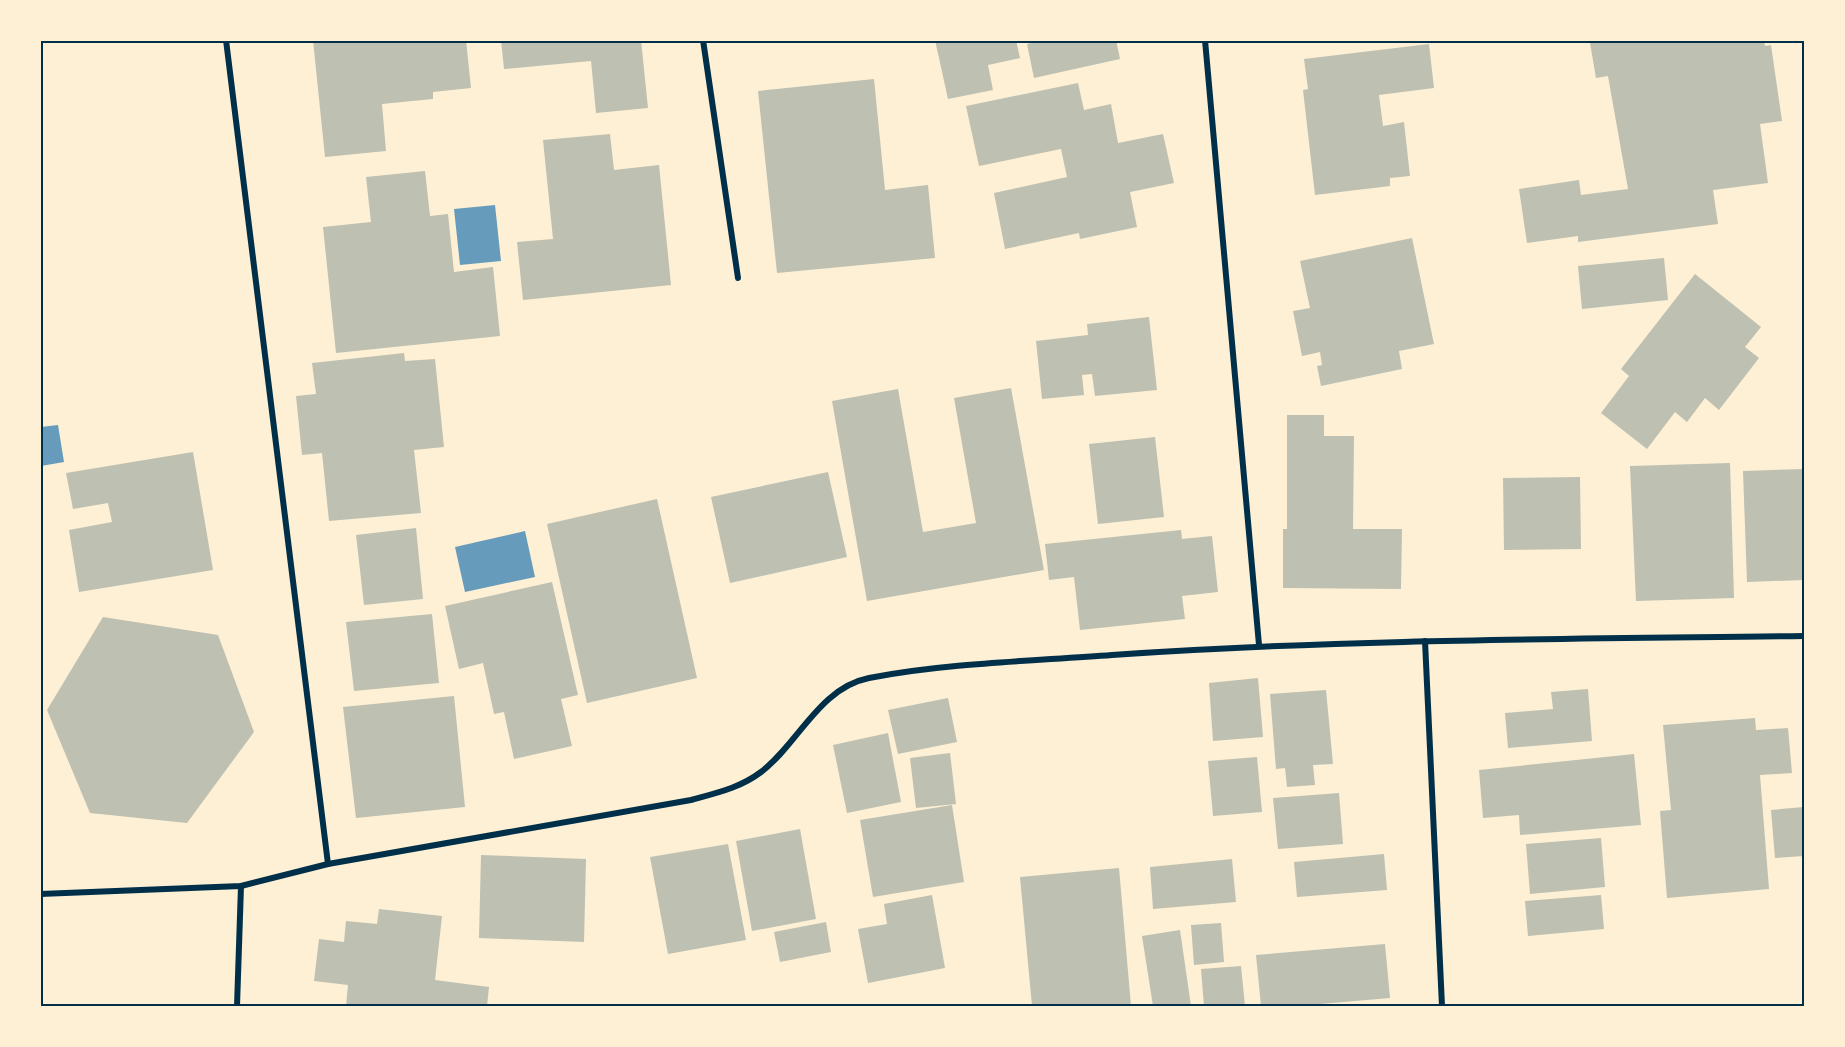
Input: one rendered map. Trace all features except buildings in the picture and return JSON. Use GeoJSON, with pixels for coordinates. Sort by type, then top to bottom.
{"type":"FeatureCollection","features":[{"type":"Feature","properties":{"kind":"street"},"geometry":{"type":"LineString","coordinates":[[226,40],[328,864]]}},
{"type":"Feature","properties":{"kind":"street"},"geometry":{"type":"LineString","coordinates":[[703,40],[738,278]]}},
{"type":"Feature","properties":{"kind":"street"},"geometry":{"type":"LineString","coordinates":[[1205,40],[1259,645]]}},
{"type":"Feature","properties":{"kind":"street"},"geometry":{"type":"LineString","coordinates":[[40,894],[241,886],[328,864],[691,800],[729,790],[761,772],[821,706],[843,688],[866,678],[975,665],[1259,645],[1804,636]]}},
{"type":"Feature","properties":{"kind":"street"},"geometry":{"type":"LineString","coordinates":[[1425,641],[1442,1006]]}},
{"type":"Feature","properties":{"kind":"street"},"geometry":{"type":"LineString","coordinates":[[237,1006],[241,886]]}},
{"type":"Feature","properties":{"kind":"water"},"geometry":{"type":"Polygon","coordinates":[[[495,205],[501,261],[460,265],[454,209],[495,205]]]}},
{"type":"Feature","properties":{"kind":"water"},"geometry":{"type":"Polygon","coordinates":[[[58,425],[64,462],[41,466],[41,427],[58,425]]]}},
{"type":"Feature","properties":{"kind":"water"},"geometry":{"type":"Polygon","coordinates":[[[525,531],[535,577],[465,592],[455,547],[525,531]]]}}]}
